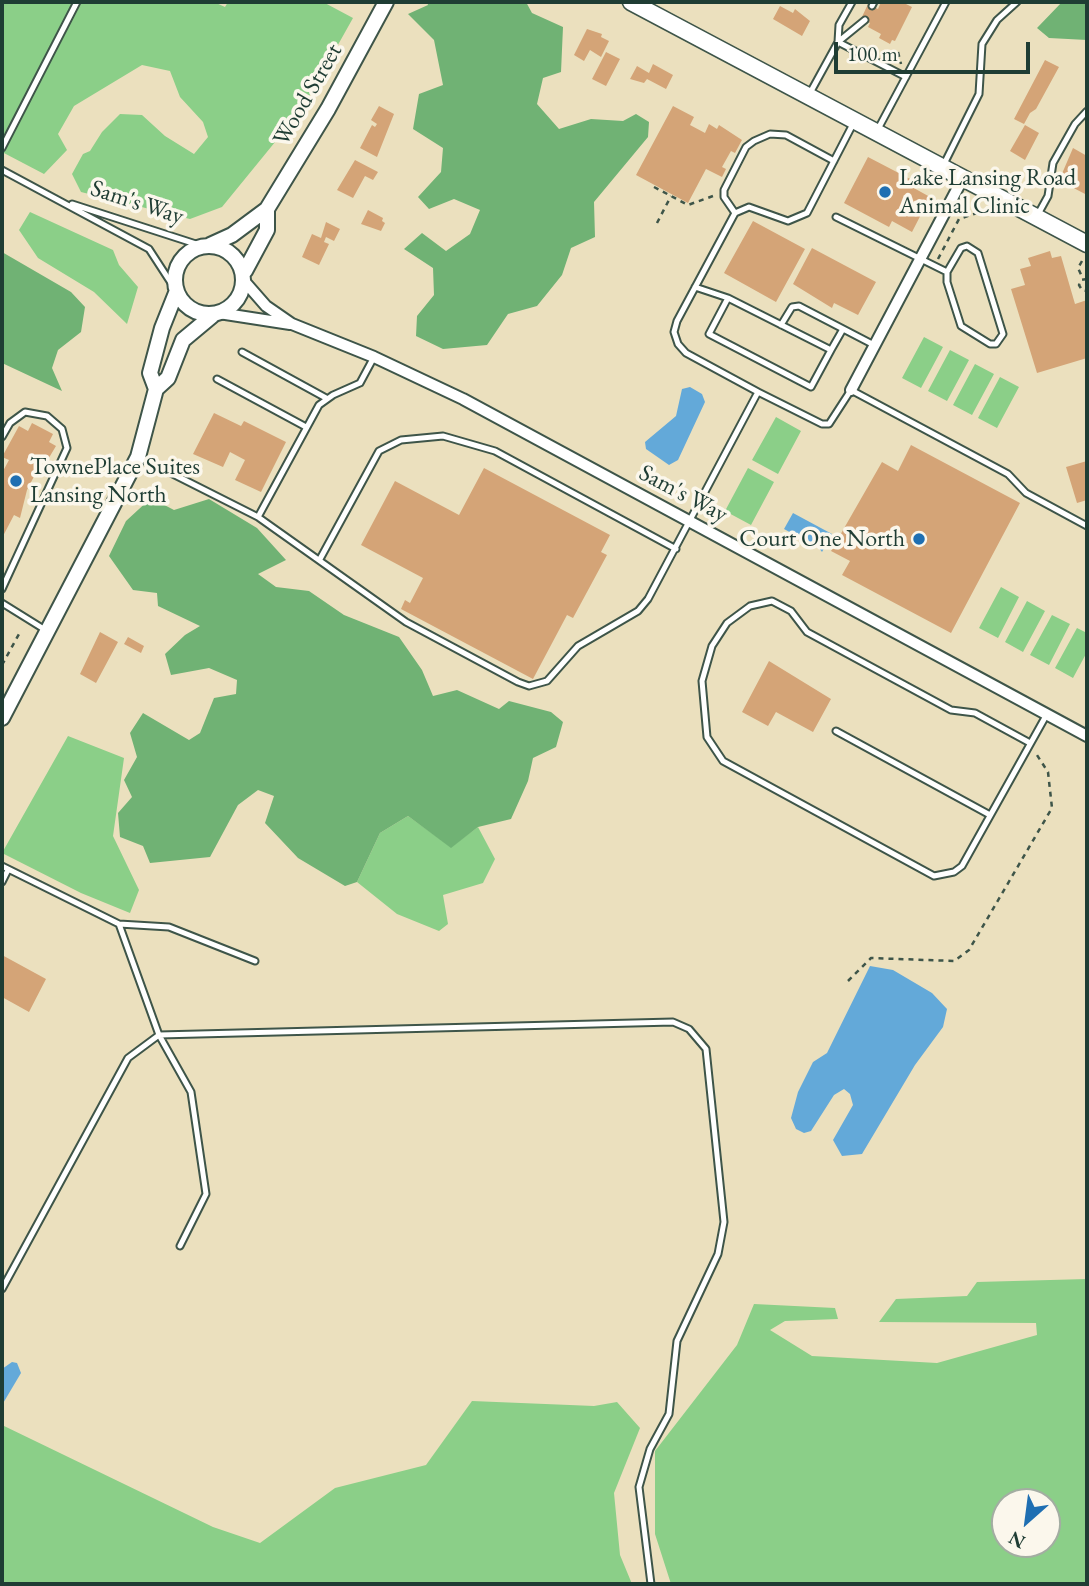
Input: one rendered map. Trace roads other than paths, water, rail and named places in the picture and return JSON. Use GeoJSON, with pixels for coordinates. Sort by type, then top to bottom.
{"type":"FeatureCollection","features":[{"type":"Feature","properties":{"kind":"main road"},"geometry":{"type":"LineString","coordinates":[[631,2],[1087,244]]}},
{"type":"Feature","properties":{"kind":"street","name":"Wood Street"},"geometry":{"type":"LineString","coordinates":[[206,246],[232,235],[267,209],[328,109],[386,2]]}},
{"type":"Feature","properties":{"kind":"street"},"geometry":{"type":"LineString","coordinates":[[851,390],[964,178]]}},
{"type":"Feature","properties":{"kind":"street","name":"Wood Street"},"geometry":{"type":"LineString","coordinates":[[245,277],[267,229],[267,209]]}},
{"type":"Feature","properties":{"kind":"street"},"geometry":{"type":"LineString","coordinates":[[2,718],[138,457],[156,388],[168,378],[183,340],[235,302],[245,277],[226,250],[206,246],[188,253],[178,263],[173,279],[176,291],[192,310],[216,314]]}},
{"type":"Feature","properties":{"kind":"street","name":"Sam's Way"},"geometry":{"type":"LineString","coordinates":[[245,277],[266,306],[292,324],[374,357],[463,399],[1087,736]]}},
{"type":"Feature","properties":{"kind":"street"},"geometry":{"type":"LineString","coordinates":[[156,388],[150,373],[162,328],[176,291]]}},
{"type":"Feature","properties":{"kind":"street","name":"Sam's Way"},"geometry":{"type":"LineString","coordinates":[[216,314],[292,324]]}},
{"type":"Feature","properties":{"kind":"lane"},"geometry":{"type":"LineString","coordinates":[[2,148],[77,2]]}},
{"type":"Feature","properties":{"kind":"lane"},"geometry":{"type":"LineString","coordinates":[[838,42],[839,25],[852,2]]}},
{"type":"Feature","properties":{"kind":"lane"},"geometry":{"type":"LineString","coordinates":[[877,132],[946,2]]}},
{"type":"Feature","properties":{"kind":"lane"},"geometry":{"type":"LineString","coordinates":[[942,167],[979,94],[982,44],[989,30],[1017,2]]}},
{"type":"Feature","properties":{"kind":"lane"},"geometry":{"type":"LineString","coordinates":[[809,96],[838,42],[865,20]]}},
{"type":"Feature","properties":{"kind":"lane"},"geometry":{"type":"LineString","coordinates":[[838,42],[906,77]]}},
{"type":"Feature","properties":{"kind":"lane"},"geometry":{"type":"LineString","coordinates":[[1037,217],[1048,196],[1053,163],[1075,124],[1087,111]]}},
{"type":"Feature","properties":{"kind":"lane"},"geometry":{"type":"LineString","coordinates":[[855,120],[814,204],[798,219],[778,219],[750,207],[735,213],[677,321],[674,332],[678,344],[686,353],[822,424],[829,424],[851,390],[1008,474],[1026,493],[1087,526]]}},
{"type":"Feature","properties":{"kind":"lane"},"geometry":{"type":"LineString","coordinates":[[735,213],[724,197],[723,190],[746,147],[754,141],[770,134],[786,135],[834,161]]}},
{"type":"Feature","properties":{"kind":"lane","name":"Sam's Way"},"geometry":{"type":"LineString","coordinates":[[2,170],[149,250],[176,291]]}},
{"type":"Feature","properties":{"kind":"lane","name":"Sam's Way"},"geometry":{"type":"LineString","coordinates":[[59,200],[206,246]]}},
{"type":"Feature","properties":{"kind":"lane"},"geometry":{"type":"LineString","coordinates":[[836,217],[947,272]]}},
{"type":"Feature","properties":{"kind":"lane"},"geometry":{"type":"LineString","coordinates":[[967,246],[978,253],[1003,334],[996,344],[990,344],[961,326],[947,282],[947,272],[961,248],[967,246]]}},
{"type":"Feature","properties":{"kind":"lane"},"geometry":{"type":"LineString","coordinates":[[695,287],[728,298],[831,349]]}},
{"type":"Feature","properties":{"kind":"lane"},"geometry":{"type":"LineString","coordinates":[[728,298],[709,334],[811,387],[843,329]]}},
{"type":"Feature","properties":{"kind":"lane"},"geometry":{"type":"LineString","coordinates":[[781,325],[792,307],[799,306],[874,345]]}},
{"type":"Feature","properties":{"kind":"lane"},"geometry":{"type":"LineString","coordinates":[[242,352],[326,398]]}},
{"type":"Feature","properties":{"kind":"lane"},"geometry":{"type":"LineString","coordinates":[[258,517],[306,427],[326,398],[360,383],[374,357]]}},
{"type":"Feature","properties":{"kind":"lane"},"geometry":{"type":"LineString","coordinates":[[217,379],[306,427]]}},
{"type":"Feature","properties":{"kind":"lane"},"geometry":{"type":"LineString","coordinates":[[138,457],[258,517],[406,622],[529,686],[547,681],[579,646],[638,611],[676,549],[758,392]]}},
{"type":"Feature","properties":{"kind":"lane"},"geometry":{"type":"LineString","coordinates":[[2,438],[10,423],[25,412],[47,416],[62,429],[66,448],[2,589]]}},
{"type":"Feature","properties":{"kind":"lane"},"geometry":{"type":"LineString","coordinates":[[320,559],[380,452],[401,440],[443,436],[495,451],[676,549]]}},
{"type":"Feature","properties":{"kind":"lane"},"geometry":{"type":"LineString","coordinates":[[1030,743],[975,713],[951,710],[807,632],[791,611],[772,601],[750,606],[718,634],[702,681],[707,737],[723,761],[934,876],[944,876],[962,866],[1047,713]]}},
{"type":"Feature","properties":{"kind":"lane"},"geometry":{"type":"LineString","coordinates":[[2,603],[47,631]]}},
{"type":"Feature","properties":{"kind":"lane"},"geometry":{"type":"LineString","coordinates":[[836,731],[990,815]]}},
{"type":"Feature","properties":{"kind":"lane"},"geometry":{"type":"LineString","coordinates":[[2,882],[5,868],[119,925],[169,927],[255,961]]}},
{"type":"Feature","properties":{"kind":"lane"},"geometry":{"type":"LineString","coordinates":[[119,925],[159,1035],[191,1092],[206,1194],[180,1246]]}},
{"type":"Feature","properties":{"kind":"lane"},"geometry":{"type":"LineString","coordinates":[[2,1289],[128,1058],[159,1035],[673,1023],[689,1030],[706,1049],[724,1222],[718,1254],[677,1341],[669,1415],[650,1449],[639,1488],[651,1584]]}},
{"type":"Feature","properties":{"kind":"water"},"geometry":{"type":"Polygon","coordinates":[[[690,387],[702,394],[705,402],[678,460],[669,465],[646,449],[645,442],[676,416],[682,389],[690,387]]]}},
{"type":"Feature","properties":{"kind":"water"},"geometry":{"type":"Polygon","coordinates":[[[793,513],[832,534],[822,552],[784,529],[793,513]]]}},
{"type":"Feature","properties":{"kind":"water"},"geometry":{"type":"Polygon","coordinates":[[[870,966],[893,970],[932,993],[947,1009],[943,1027],[915,1065],[862,1154],[842,1156],[833,1140],[853,1105],[850,1094],[844,1089],[834,1095],[811,1131],[804,1133],[796,1129],[791,1118],[798,1092],[813,1062],[827,1053],[870,966]]]}},
{"type":"Feature","properties":{"kind":"water"},"geometry":{"type":"Polygon","coordinates":[[[12,1362],[17,1363],[21,1373],[2,1405],[2,1369],[12,1362]]]}},
{"type":"Feature","properties":{"kind":"place","name":"Lake Lansing Road Animal Clinic"},"geometry":{"type":"Point","coordinates":[885,192]}},
{"type":"Feature","properties":{"kind":"place","name":"TownePlace Suites Lansing North"},"geometry":{"type":"Point","coordinates":[16,481]}},
{"type":"Feature","properties":{"kind":"place","name":"Court One North"},"geometry":{"type":"Point","coordinates":[919,539]}}]}
